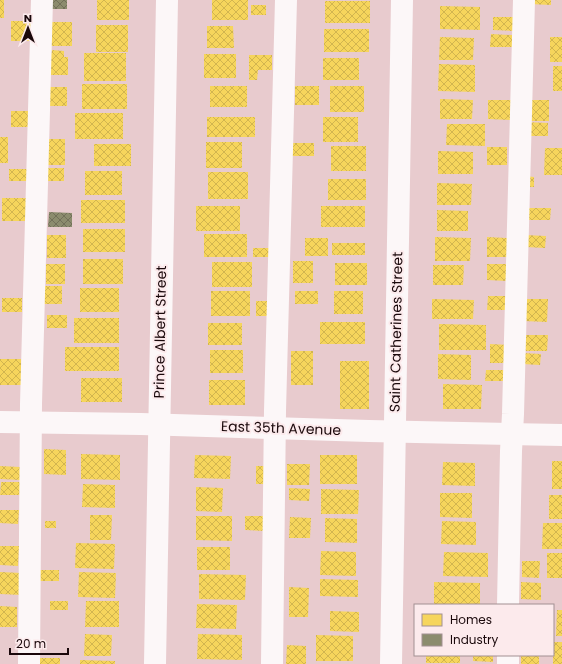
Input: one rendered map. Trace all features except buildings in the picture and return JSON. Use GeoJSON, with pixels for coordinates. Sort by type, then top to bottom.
{"type":"FeatureCollection","features":[{"type":"Feature","properties":{"kind":"street"},"geometry":{"type":"LineString","coordinates":[[29,664],[31,423],[42,0]]}},
{"type":"Feature","properties":{"kind":"street","name":"Prince Albert Street"},"geometry":{"type":"LineString","coordinates":[[155,664],[167,0]]}},
{"type":"Feature","properties":{"kind":"street"},"geometry":{"type":"LineString","coordinates":[[272,664],[275,428],[286,0]]}},
{"type":"Feature","properties":{"kind":"street","name":"Saint Catherines Street"},"geometry":{"type":"LineString","coordinates":[[390,664],[402,0]]}},
{"type":"Feature","properties":{"kind":"street"},"geometry":{"type":"LineString","coordinates":[[508,604],[524,0]]}},
{"type":"Feature","properties":{"kind":"street","name":"East 35th Avenue"},"geometry":{"type":"LineString","coordinates":[[0,422],[159,424],[562,435]]}}]}
